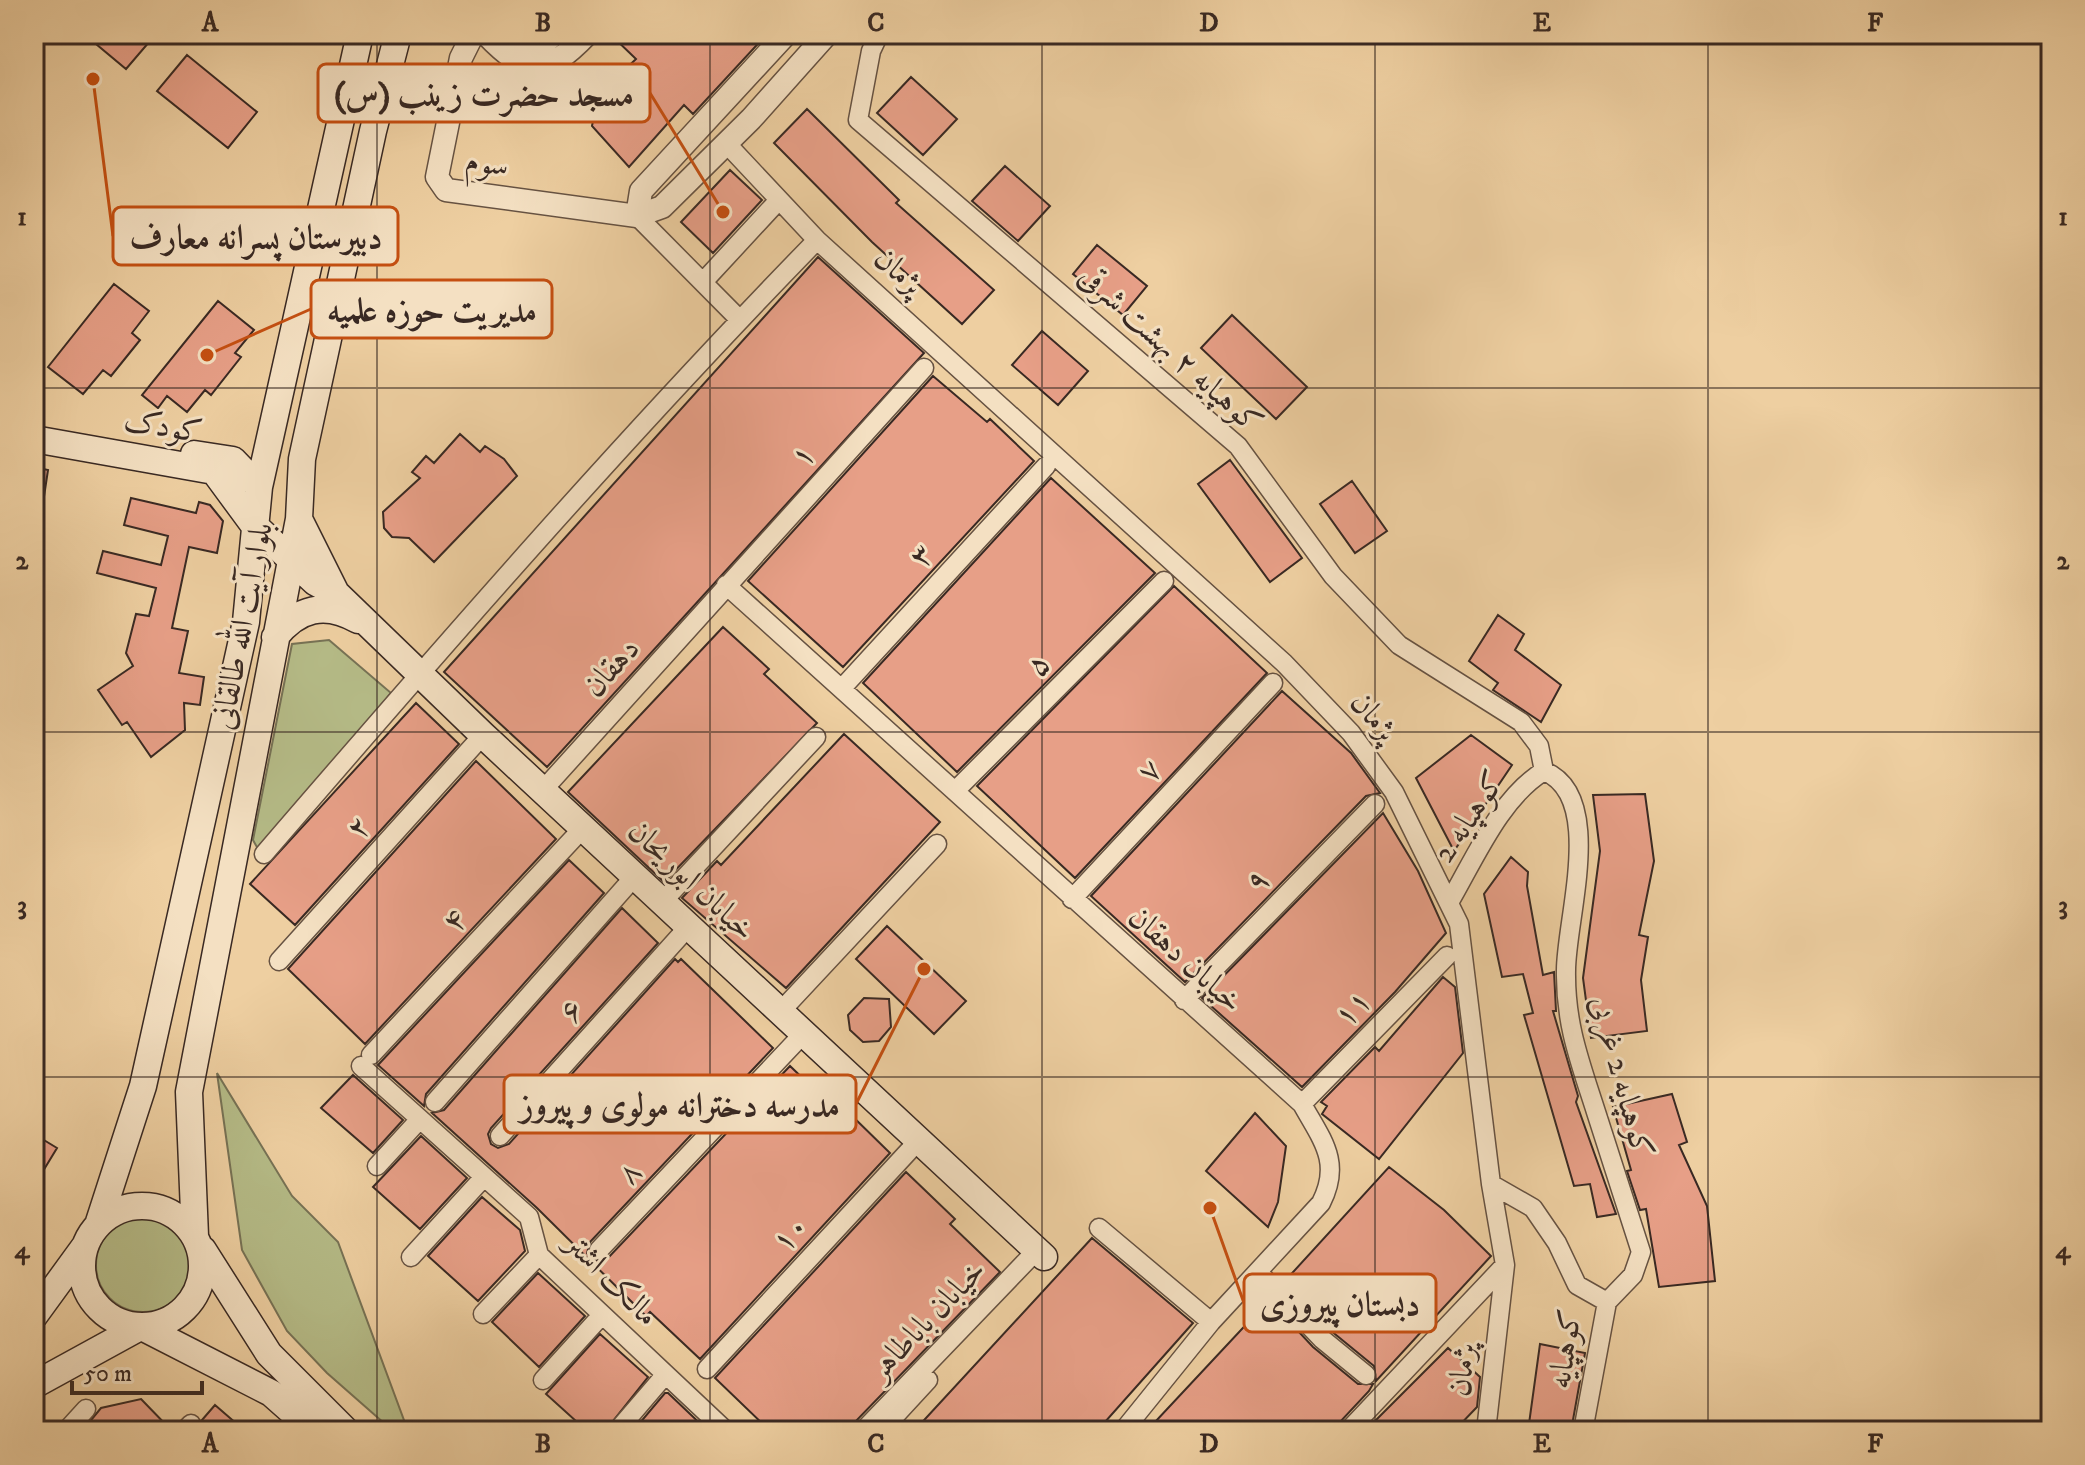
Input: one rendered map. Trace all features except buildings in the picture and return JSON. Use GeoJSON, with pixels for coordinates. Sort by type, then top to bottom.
{"type":"FeatureCollection","features":[{"type":"Feature","properties":{"kind":"main road","name":"بلوار آیت الله طالقانی"},"geometry":{"type":"LineString","coordinates":[[34,1316],[92,1236],[143,1086],[239,653],[251,589],[253,524],[260,482],[360,34]]}},
{"type":"Feature","properties":{"kind":"main road","name":"بلوار آیت الله طالقانی"},"geometry":{"type":"LineString","coordinates":[[197,1240],[189,1092],[300,508],[302,459],[373,131],[398,34]]}},
{"type":"Feature","properties":{"kind":"main road","name":"کودک"},"geometry":{"type":"LineString","coordinates":[[34,425],[233,460],[260,482]]}},
{"type":"Feature","properties":{"kind":"main road","name":"کودک"},"geometry":{"type":"LineString","coordinates":[[34,439],[214,471],[253,524],[290,559]]}},
{"type":"Feature","properties":{"kind":"main road"},"geometry":{"type":"LineString","coordinates":[[260,482],[273,474],[290,477],[337,594]]}},
{"type":"Feature","properties":{"kind":"main road","name":"خیابان ابوریحان"},"geometry":{"type":"LineString","coordinates":[[290,559],[315,582],[337,594],[483,735],[1040,1253]]}},
{"type":"Feature","properties":{"kind":"main road"},"geometry":{"type":"LineString","coordinates":[[275,637],[292,618],[313,610],[340,610],[366,625]]}},
{"type":"Feature","properties":{"kind":"main road"},"geometry":{"type":"LineString","coordinates":[[314,1431],[271,1393],[141,1328],[110,1316],[93,1301],[84,1280],[92,1236],[125,1208],[157,1207],[185,1223],[269,1354],[346,1431]]}},
{"type":"Feature","properties":{"kind":"main road"},"geometry":{"type":"LineString","coordinates":[[34,1385],[141,1328],[172,1318],[196,1294],[202,1269],[197,1240]]}},
{"type":"Feature","properties":{"kind":"street","name":"سوم"},"geometry":{"type":"LineString","coordinates":[[473,34],[461,58],[437,177],[439,184],[446,190],[637,216]]}},
{"type":"Feature","properties":{"kind":"street"},"geometry":{"type":"LineString","coordinates":[[486,34],[512,61],[548,49]]}},
{"type":"Feature","properties":{"kind":"street"},"geometry":{"type":"LineString","coordinates":[[504,34],[528,49],[548,49],[560,60],[587,34]]}},
{"type":"Feature","properties":{"kind":"street"},"geometry":{"type":"LineString","coordinates":[[637,216],[641,191],[786,34]]}},
{"type":"Feature","properties":{"kind":"street"},"geometry":{"type":"LineString","coordinates":[[637,216],[662,207],[827,34]]}},
{"type":"Feature","properties":{"kind":"street","name":"کوهپایه ۲ بهشت شرقی"},"geometry":{"type":"LineString","coordinates":[[879,34],[871,51],[858,120],[1238,446],[1333,576],[1399,645],[1521,722],[1539,746],[1544,771]]}},
{"type":"Feature","properties":{"kind":"street","name":"پژمان"},"geometry":{"type":"LineString","coordinates":[[726,143],[817,240],[1057,454],[1313,693],[1351,733],[1394,792],[1459,924],[1491,1184],[1505,1265],[1486,1431]]}},
{"type":"Feature","properties":{"kind":"street"},"geometry":{"type":"LineString","coordinates":[[703,282],[778,201]]}},
{"type":"Feature","properties":{"kind":"street"},"geometry":{"type":"LineString","coordinates":[[637,216],[739,319]]}},
{"type":"Feature","properties":{"kind":"street"},"geometry":{"type":"LineString","coordinates":[[264,854],[419,674],[739,319],[817,240]]}},
{"type":"Feature","properties":{"kind":"street","name":"۱"},"geometry":{"type":"LineString","coordinates":[[726,585],[924,368]]}},
{"type":"Feature","properties":{"kind":"street","name":"۳"},"geometry":{"type":"LineString","coordinates":[[843,687],[1046,466]]}},
{"type":"Feature","properties":{"kind":"street","name":"۵"},"geometry":{"type":"LineString","coordinates":[[956,790],[1164,581]]}},
{"type":"Feature","properties":{"kind":"street","name":"خیابان دهقان"},"geometry":{"type":"LineString","coordinates":[[726,585],[843,687],[1072,899],[1302,1104],[1327,1150],[1331,1167],[1330,1184],[1321,1203],[1211,1322],[1131,1428]]}},
{"type":"Feature","properties":{"kind":"street","name":"دهقان"},"geometry":{"type":"LineString","coordinates":[[543,790],[726,585]]}},
{"type":"Feature","properties":{"kind":"street","name":"۷"},"geometry":{"type":"LineString","coordinates":[[1072,899],[1273,683]]}},
{"type":"Feature","properties":{"kind":"street","name":"۲"},"geometry":{"type":"LineString","coordinates":[[279,961],[483,735]]}},
{"type":"Feature","properties":{"kind":"street"},"geometry":{"type":"LineString","coordinates":[[663,901],[816,737]]}},
{"type":"Feature","properties":{"kind":"street","name":"کوهپایه 2"},"geometry":{"type":"LineString","coordinates":[[1450,901],[1492,829],[1530,780],[1544,771]]}},
{"type":"Feature","properties":{"kind":"street","name":"کوهپایه 2 غربی"},"geometry":{"type":"LineString","coordinates":[[1544,771],[1554,775],[1573,796],[1578,831],[1578,864],[1565,967],[1567,1018],[1641,1252],[1633,1275],[1607,1302]]}},
{"type":"Feature","properties":{"kind":"street","name":"۹"},"geometry":{"type":"LineString","coordinates":[[1184,1000],[1375,804]]}},
{"type":"Feature","properties":{"kind":"street","name":"۴"},"geometry":{"type":"LineString","coordinates":[[366,1060],[583,828]]}},
{"type":"Feature","properties":{"kind":"street"},"geometry":{"type":"LineString","coordinates":[[781,1011],[937,844]]}},
{"type":"Feature","properties":{"kind":"street"},"geometry":{"type":"LineString","coordinates":[[435,1102],[635,876]]}},
{"type":"Feature","properties":{"kind":"street","name":"۶"},"geometry":{"type":"LineString","coordinates":[[500,1136],[689,926]]}},
{"type":"Feature","properties":{"kind":"street","name":"۱۱"},"geometry":{"type":"LineString","coordinates":[[1302,1104],[1447,956]]}},
{"type":"Feature","properties":{"kind":"street","name":"۸"},"geometry":{"type":"LineString","coordinates":[[599,1250],[804,1033]]}},
{"type":"Feature","properties":{"kind":"street","name":"مالک اشتر"},"geometry":{"type":"LineString","coordinates":[[366,1060],[420,1119],[529,1217],[539,1255],[726,1431]]}},
{"type":"Feature","properties":{"kind":"street"},"geometry":{"type":"LineString","coordinates":[[377,1166],[420,1119]]}},
{"type":"Feature","properties":{"kind":"street","name":"۱۰"},"geometry":{"type":"LineString","coordinates":[[707,1369],[919,1140]]}},
{"type":"Feature","properties":{"kind":"street"},"geometry":{"type":"LineString","coordinates":[[411,1257],[484,1177]]}},
{"type":"Feature","properties":{"kind":"street","name":"کوهپایه"},"geometry":{"type":"LineString","coordinates":[[1491,1184],[1533,1208],[1557,1243],[1577,1285],[1607,1302],[1583,1431]]}},
{"type":"Feature","properties":{"kind":"street"},"geometry":{"type":"LineString","coordinates":[[1099,1228],[1211,1322]]}},
{"type":"Feature","properties":{"kind":"street","name":"خیابان باباطاهر"},"geometry":{"type":"LineString","coordinates":[[863,1431],[1040,1253]]}},
{"type":"Feature","properties":{"kind":"street","name":"خیابان باباطاهر"},"geometry":{"type":"LineString","coordinates":[[881,1431],[1040,1253]]}},
{"type":"Feature","properties":{"kind":"street"},"geometry":{"type":"LineString","coordinates":[[483,1314],[539,1255]]}},
{"type":"Feature","properties":{"kind":"street"},"geometry":{"type":"LineString","coordinates":[[1348,1431],[1505,1265]]}},
{"type":"Feature","properties":{"kind":"street"},"geometry":{"type":"LineString","coordinates":[[1258,1272],[1322,1339],[1366,1375]]}},
{"type":"Feature","properties":{"kind":"street"},"geometry":{"type":"LineString","coordinates":[[543,1380],[601,1316]]}},
{"type":"Feature","properties":{"kind":"street"},"geometry":{"type":"LineString","coordinates":[[617,1431],[665,1375]]}},
{"type":"Feature","properties":{"kind":"street"},"geometry":{"type":"LineString","coordinates":[[66,1431],[86,1409]]}},
{"type":"Feature","properties":{"kind":"green space"},"geometry":{"type":"Polygon","coordinates":[[[329,640],[391,693],[265,847],[258,849],[253,840],[292,644],[329,640]]]}},
{"type":"Feature","properties":{"kind":"green space"},"geometry":{"type":"Polygon","coordinates":[[[217,1073],[292,1196],[338,1242],[408,1431],[393,1431],[327,1373],[287,1331],[242,1250],[217,1073]]]}},
{"type":"Feature","properties":{"kind":"green space"},"geometry":{"type":"Polygon","coordinates":[[[143,1218],[161,1221],[176,1232],[187,1247],[190,1265],[187,1283],[176,1298],[161,1309],[143,1312],[125,1309],[110,1298],[99,1283],[96,1265],[99,1247],[110,1232],[125,1221],[143,1218]]]}},
{"type":"Feature","properties":{"kind":"place","name":"دبیرستان پسرانه معارف"},"geometry":{"type":"Point","coordinates":[93,79]}},
{"type":"Feature","properties":{"kind":"place","name":"مسجد حضرت زینب (س)"},"geometry":{"type":"Point","coordinates":[723,212]}},
{"type":"Feature","properties":{"kind":"place","name":"مدیریت حوزه علمیه"},"geometry":{"type":"Point","coordinates":[207,355]}},
{"type":"Feature","properties":{"kind":"place","name":"مدرسه دخترانه مولوی و پیروز"},"geometry":{"type":"Point","coordinates":[924,969]}},
{"type":"Feature","properties":{"kind":"place","name":"دبستان پیروزی"},"geometry":{"type":"Point","coordinates":[1210,1208]}}]}
